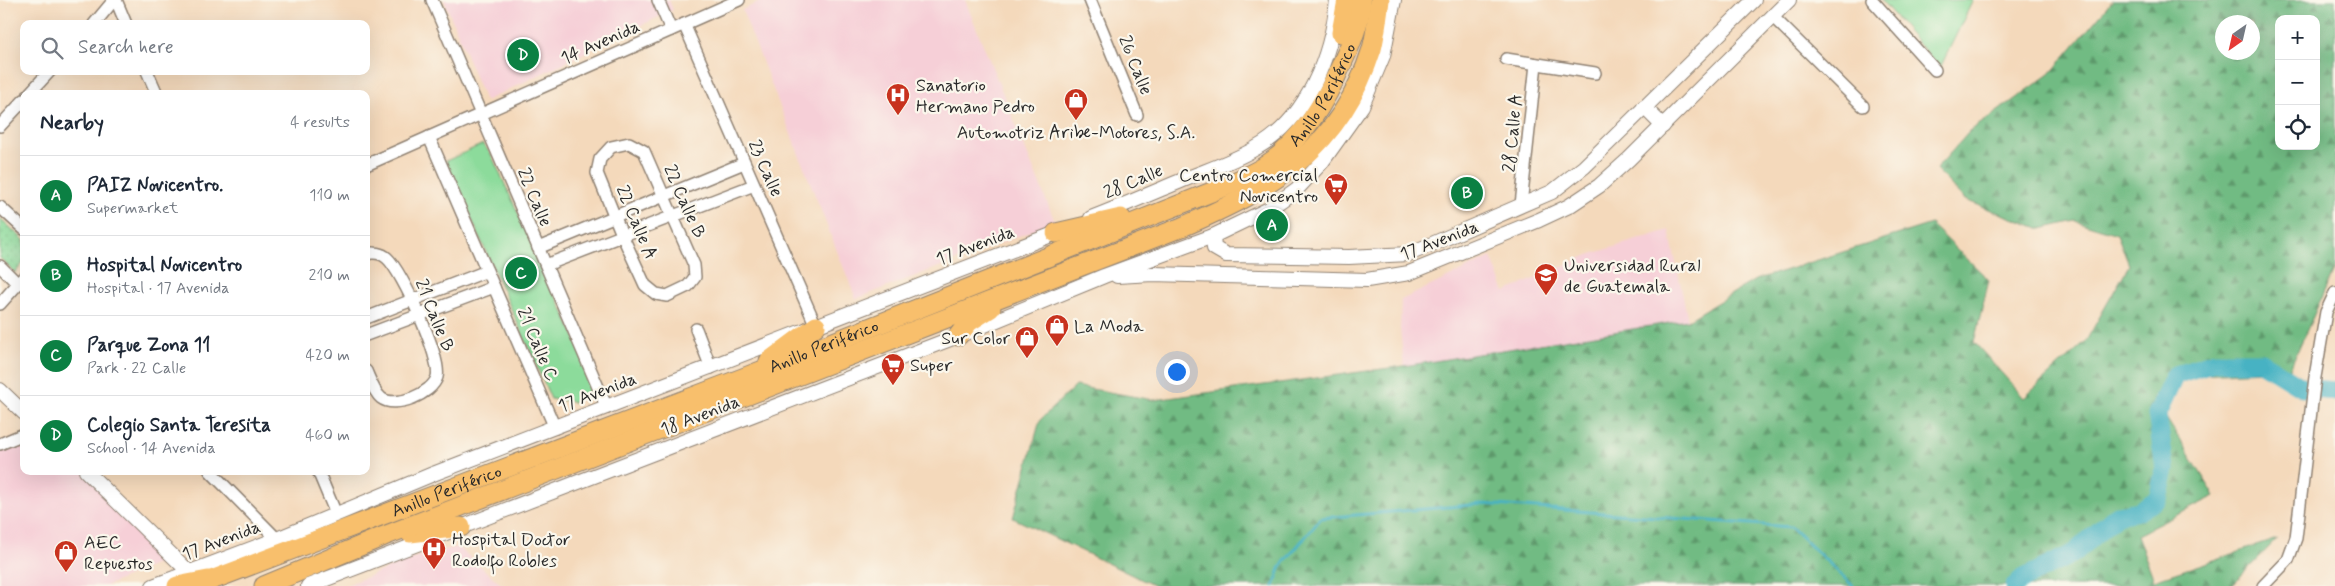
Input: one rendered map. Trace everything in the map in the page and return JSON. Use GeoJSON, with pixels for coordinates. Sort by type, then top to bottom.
{"type":"FeatureCollection","features":[{"type":"Feature","properties":{"kind":"highway"},"geometry":{"type":"LineString","coordinates":[[1311,122],[1339,44],[1347,0]]}},
{"type":"Feature","properties":{"kind":"highway","name":"Anillo Periférico"},"geometry":{"type":"LineString","coordinates":[[187,582],[214,579],[748,376],[1224,187],[1262,168],[1287,148],[1311,122],[1334,82],[1351,43],[1361,0]]}},
{"type":"Feature","properties":{"kind":"highway","name":"Anillo Periférico"},"geometry":{"type":"LineString","coordinates":[[264,586],[384,536],[1182,227],[1233,205],[1266,187],[1302,160],[1330,131],[1352,94],[1372,48],[1380,0]]}},
{"type":"Feature","properties":{"kind":"highway"},"geometry":{"type":"LineString","coordinates":[[1056,233],[1183,204]]}},
{"type":"Feature","properties":{"kind":"highway"},"geometry":{"type":"LineString","coordinates":[[958,336],[977,315],[1006,300],[1022,288]]}},
{"type":"Feature","properties":{"kind":"highway"},"geometry":{"type":"LineString","coordinates":[[748,376],[816,326]]}},
{"type":"Feature","properties":{"kind":"highway"},"geometry":{"type":"LineString","coordinates":[[384,536],[461,527]]}},
{"type":"Feature","properties":{"kind":"street"},"geometry":{"type":"LineString","coordinates":[[98,20],[115,0],[124,20]]}},
{"type":"Feature","properties":{"kind":"street","name":"22 Calle"},"geometry":{"type":"LineString","coordinates":[[432,0],[607,408]]}},
{"type":"Feature","properties":{"kind":"street"},"geometry":{"type":"LineString","coordinates":[[658,0],[670,30]]}},
{"type":"Feature","properties":{"kind":"street","name":"14 Avenida"},"geometry":{"type":"LineString","coordinates":[[370,163],[739,0]]}},
{"type":"Feature","properties":{"kind":"street","name":"26 Calle"},"geometry":{"type":"LineString","coordinates":[[1090,0],[1137,115]]}},
{"type":"Feature","properties":{"kind":"street","name":"28 Calle"},"geometry":{"type":"LineString","coordinates":[[1056,233],[1232,160],[1257,148],[1272,137],[1296,111],[1309,92],[1322,66],[1335,20],[1337,0]]}},
{"type":"Feature","properties":{"kind":"street","name":"Anillo Periférico"},"geometry":{"type":"LineString","coordinates":[[1104,276],[1213,236],[1270,209],[1298,189],[1334,148],[1362,106],[1387,40],[1394,0]]}},
{"type":"Feature","properties":{"kind":"street","name":"17 Avenida"},"geometry":{"type":"LineString","coordinates":[[1213,236],[1213,246],[1216,251],[1226,255],[1349,257],[1409,254],[1552,192],[1584,167],[1754,0]]}},
{"type":"Feature","properties":{"kind":"street","name":"17 Avenida"},"geometry":{"type":"LineString","coordinates":[[1104,276],[1153,274],[1367,280],[1409,273],[1569,206],[1599,186],[1789,0]]}},
{"type":"Feature","properties":{"kind":"street"},"geometry":{"type":"LineString","coordinates":[[1872,0],[1935,70]]}},
{"type":"Feature","properties":{"kind":"street"},"geometry":{"type":"LineString","coordinates":[[1772,16],[1863,106]]}},
{"type":"Feature","properties":{"kind":"street","name":"23 Calle"},"geometry":{"type":"LineString","coordinates":[[684,24],[816,326]]}},
{"type":"Feature","properties":{"kind":"street"},"geometry":{"type":"LineString","coordinates":[[1506,59],[1595,73]]}},
{"type":"Feature","properties":{"kind":"street","name":"28 Calle A"},"geometry":{"type":"LineString","coordinates":[[1521,205],[1536,64]]}},
{"type":"Feature","properties":{"kind":"street"},"geometry":{"type":"LineString","coordinates":[[33,90],[46,75]]}},
{"type":"Feature","properties":{"kind":"street"},"geometry":{"type":"LineString","coordinates":[[149,75],[155,90]]}},
{"type":"Feature","properties":{"kind":"street"},"geometry":{"type":"LineString","coordinates":[[0,126],[20,104]]}},
{"type":"Feature","properties":{"kind":"street"},"geometry":{"type":"LineString","coordinates":[[1644,107],[1662,126]]}},
{"type":"Feature","properties":{"kind":"street","name":"21 Calle C"},"geometry":{"type":"LineString","coordinates":[[429,137],[555,428]]}},
{"type":"Feature","properties":{"kind":"street","name":"22 Calle B"},"geometry":{"type":"LineString","coordinates":[[597,173],[600,159],[611,147],[629,143],[644,151],[694,265],[694,277],[688,286],[667,296],[656,294],[645,285]]}},
{"type":"Feature","properties":{"kind":"street"},"geometry":{"type":"LineString","coordinates":[[538,248],[744,163]]}},
{"type":"Feature","properties":{"kind":"street","name":"22 Calle A"},"geometry":{"type":"LineString","coordinates":[[597,173],[622,237],[645,285]]}},
{"type":"Feature","properties":{"kind":"street"},"geometry":{"type":"LineString","coordinates":[[546,265],[754,184]]}},
{"type":"Feature","properties":{"kind":"street"},"geometry":{"type":"LineString","coordinates":[[0,207],[20,225]]}},
{"type":"Feature","properties":{"kind":"street","name":"17 Avenida"},"geometry":{"type":"LineString","coordinates":[[152,586],[187,582],[277,539],[433,474],[1056,233]]}},
{"type":"Feature","properties":{"kind":"street","name":"21 Calle B"},"geometry":{"type":"LineString","coordinates":[[370,253],[373,252],[386,257],[396,267],[413,300],[436,359],[437,377],[429,388],[396,402],[387,401],[380,397],[370,379]]}},
{"type":"Feature","properties":{"kind":"street"},"geometry":{"type":"LineString","coordinates":[[1242,256],[1244,278]]}},
{"type":"Feature","properties":{"kind":"street"},"geometry":{"type":"LineString","coordinates":[[0,266],[20,279]]}},
{"type":"Feature","properties":{"kind":"street"},"geometry":{"type":"LineString","coordinates":[[370,316],[487,271]]}},
{"type":"Feature","properties":{"kind":"street","name":"18 Avenida"},"geometry":{"type":"LineString","coordinates":[[308,586],[958,336],[1104,276]]}},
{"type":"Feature","properties":{"kind":"street"},"geometry":{"type":"LineString","coordinates":[[0,304],[20,281]]}},
{"type":"Feature","properties":{"kind":"street"},"geometry":{"type":"LineString","coordinates":[[370,333],[494,287]]}},
{"type":"Feature","properties":{"kind":"street"},"geometry":{"type":"LineString","coordinates":[[2262,586],[2288,560],[2296,538],[2315,376],[2326,312],[2335,293]]}},
{"type":"Feature","properties":{"kind":"street"},"geometry":{"type":"LineString","coordinates":[[696,329],[711,368]]}},
{"type":"Feature","properties":{"kind":"street"},"geometry":{"type":"LineString","coordinates":[[0,390],[20,409]]}},
{"type":"Feature","properties":{"kind":"street"},"geometry":{"type":"LineString","coordinates":[[0,444],[20,436]]}},
{"type":"Feature","properties":{"kind":"street"},"geometry":{"type":"LineString","coordinates":[[90,475],[187,582]]}},
{"type":"Feature","properties":{"kind":"street"},"geometry":{"type":"LineString","coordinates":[[214,475],[277,539]]}},
{"type":"Feature","properties":{"kind":"street"},"geometry":{"type":"LineString","coordinates":[[320,475],[336,514]]}},
{"type":"Feature","properties":{"kind":"shaded area"},"geometry":{"type":"Polygon","coordinates":[[[444,0],[669,0],[673,10],[485,101],[444,0]]]}},
{"type":"Feature","properties":{"kind":"shaded area","name":"Sanatorio Hermano Pedro"},"geometry":{"type":"Polygon","coordinates":[[[764,0],[965,0],[1055,222],[856,299],[742,10],[764,0]]]}},
{"type":"Feature","properties":{"kind":"shaded area","name":"Universidad Rural de Guatemala"},"geometry":{"type":"Polygon","coordinates":[[[1669,230],[1688,320],[1404,366],[1400,329],[1401,300],[1491,257],[1505,292],[1588,255],[1669,230]]]}},
{"type":"Feature","properties":{"kind":"shaded area"},"geometry":{"type":"Polygon","coordinates":[[[20,444],[20,475],[88,475],[173,557],[106,586],[0,586],[0,452],[20,444]]]}},
{"type":"Feature","properties":{"kind":"shaded area","name":"Hospital Doctor Rodolfo Robles"},"geometry":{"type":"Polygon","coordinates":[[[458,547],[503,586],[344,586],[423,554],[458,547]]]}},
{"type":"Feature","properties":{"kind":"green space"},"geometry":{"type":"Polygon","coordinates":[[[1881,0],[1973,0],[1940,68],[1881,0]]]}},
{"type":"Feature","properties":{"kind":"green space"},"geometry":{"type":"Polygon","coordinates":[[[2113,0],[2335,0],[2335,268],[2289,370],[2175,375],[2153,397],[2215,496],[2137,535],[2154,580],[2277,539],[2231,586],[1155,586],[1013,518],[1040,420],[1075,386],[1154,400],[1404,366],[1688,320],[1755,280],[1931,224],[1989,280],[1974,342],[2024,398],[2086,341],[2129,265],[2117,234],[2075,221],[2041,229],[1965,200],[1936,169],[1970,131],[2050,74],[2113,0]]]}},
{"type":"Feature","properties":{"kind":"green space"},"geometry":{"type":"Polygon","coordinates":[[[483,144],[491,154],[597,385],[575,402],[551,399],[446,161],[483,144]]]}},
{"type":"Feature","properties":{"kind":"green space"},"geometry":{"type":"Polygon","coordinates":[[[0,218],[20,236],[20,267],[15,273],[0,258],[0,218]]]}},
{"type":"Feature","properties":{"kind":"waterway"},"geometry":{"type":"LineString","coordinates":[[2015,586],[2022,579],[2074,553],[2117,515],[2139,511],[2158,499],[2165,469],[2157,414],[2175,375],[2214,362],[2261,362],[2303,388],[2335,391]]}},
{"type":"Feature","properties":{"kind":"waterway"},"geometry":{"type":"LineString","coordinates":[[1274,586],[1281,566],[1321,518],[1482,504],[1791,527],[1853,586]]}},
{"type":"Feature","properties":{"kind":"place","name":"Colegio Santa Teresita"},"geometry":{"type":"Point","coordinates":[523,55]}},
{"type":"Feature","properties":{"kind":"place","name":"Sanatorio Hermano Pedro"},"geometry":{"type":"Point","coordinates":[898,116]}},
{"type":"Feature","properties":{"kind":"place","name":"Automotriz Aribe-Motores, S.A."},"geometry":{"type":"Point","coordinates":[1076,121]}},
{"type":"Feature","properties":{"kind":"place","name":"Hospital Novicentro"},"geometry":{"type":"Point","coordinates":[1467,193]}},
{"type":"Feature","properties":{"kind":"place","name":"Centro Comercial Novicentro"},"geometry":{"type":"Point","coordinates":[1336,206]}},
{"type":"Feature","properties":{"kind":"place","name":"PAIZ Novicentro."},"geometry":{"type":"Point","coordinates":[1272,225]}},
{"type":"Feature","properties":{"kind":"place","name":"Parque Zona 11"},"geometry":{"type":"Point","coordinates":[521,273]}},
{"type":"Feature","properties":{"kind":"place","name":"Universidad Rural de Guatemala"},"geometry":{"type":"Point","coordinates":[1546,296]}},
{"type":"Feature","properties":{"kind":"place","name":"La Moda"},"geometry":{"type":"Point","coordinates":[1057,347]}},
{"type":"Feature","properties":{"kind":"place","name":"Sur Color"},"geometry":{"type":"Point","coordinates":[1027,359]}},
{"type":"Feature","properties":{"kind":"place","name":"Super"},"geometry":{"type":"Point","coordinates":[893,386]}},
{"type":"Feature","properties":{"kind":"place","name":"Hospital Doctor Rodolfo Robles"},"geometry":{"type":"Point","coordinates":[434,570]}},
{"type":"Feature","properties":{"kind":"place","name":"AEC Repuestos"},"geometry":{"type":"Point","coordinates":[66,573]}}]}
